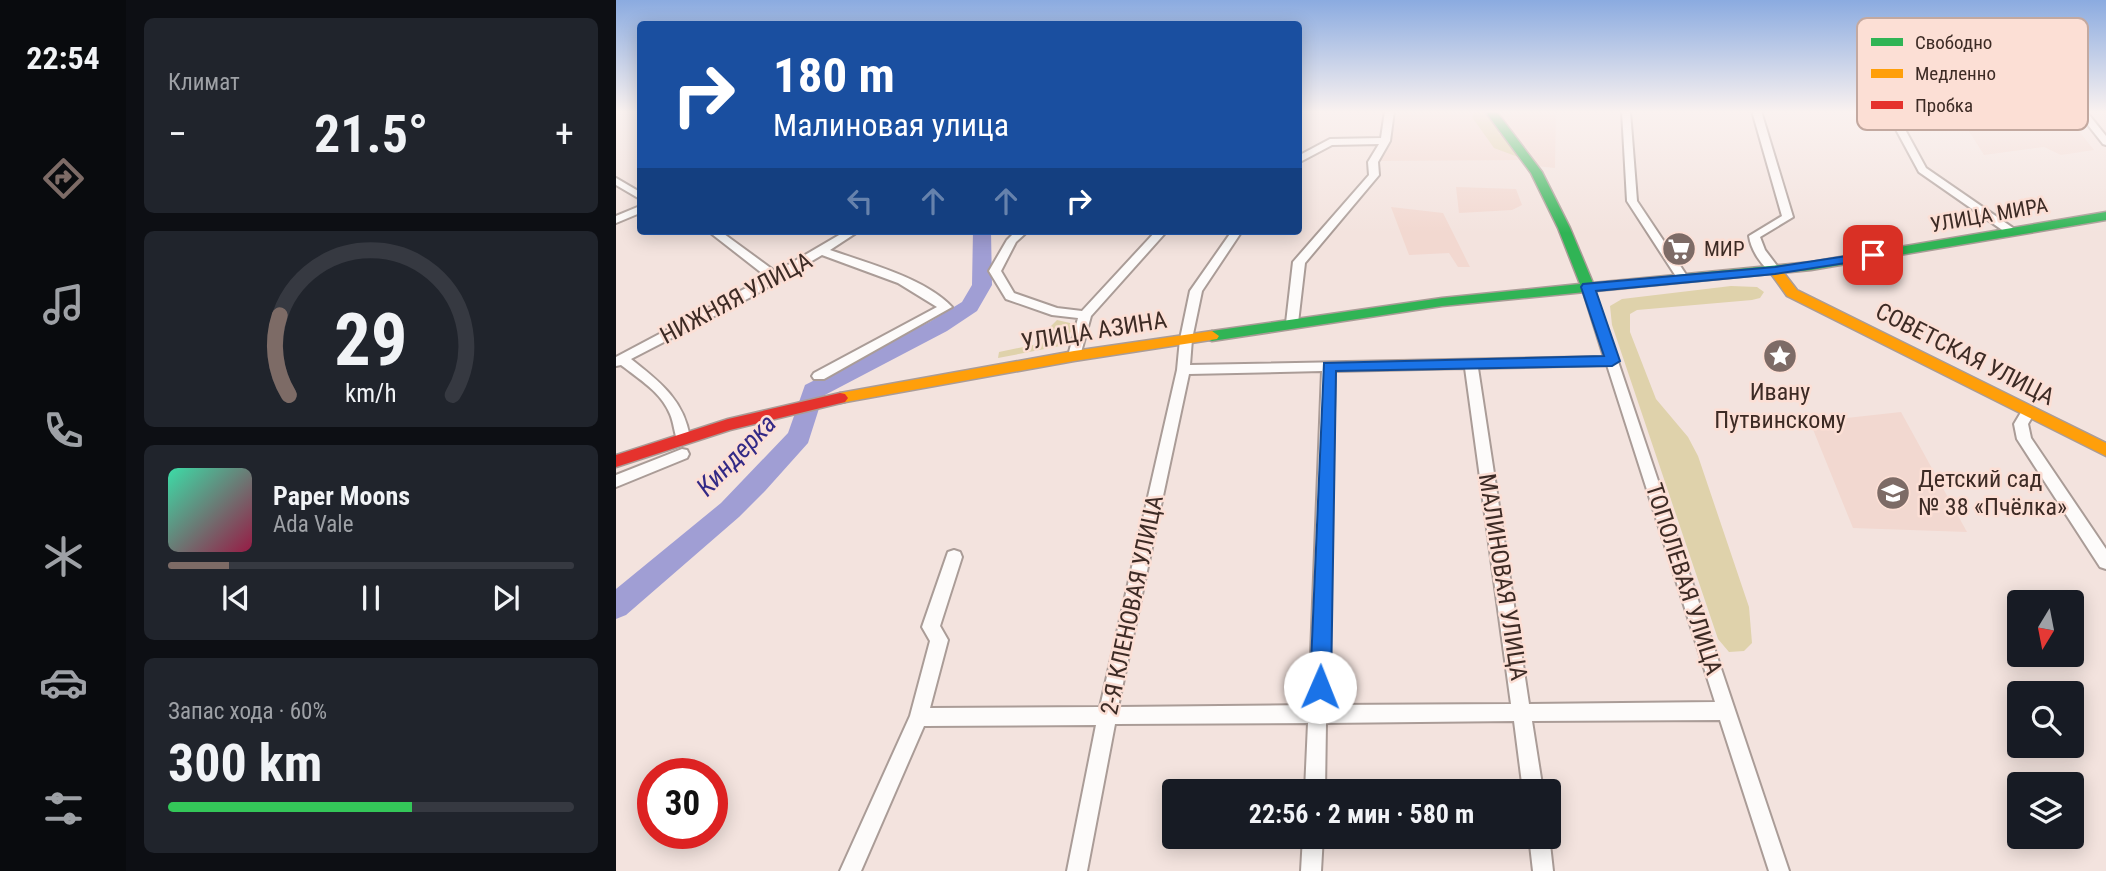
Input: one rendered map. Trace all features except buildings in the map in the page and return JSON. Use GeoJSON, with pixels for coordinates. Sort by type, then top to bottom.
{"type":"FeatureCollection","features":[{"type":"Feature","properties":{"kind":"main road"},"geometry":{"type":"LineString","coordinates":[[1521,152],[1536,172],[1564,228],[1588,287]]}},
{"type":"Feature","properties":{"kind":"main road","name":"УЛИЦА МИРА"},"geometry":{"type":"LineString","coordinates":[[1588,287],[1775,271],[2106,216]]}},
{"type":"Feature","properties":{"kind":"main road","name":"СОВЕТСКАЯ УЛИЦА"},"geometry":{"type":"LineString","coordinates":[[1775,271],[1792,293],[2106,450]]}},
{"type":"Feature","properties":{"kind":"main road","name":"УЛИЦА АЗИНА"},"geometry":{"type":"LineString","coordinates":[[616,461],[682,446],[728,425],[858,394],[1074,356],[1292,323],[1442,302],[1588,287]]}},
{"type":"Feature","properties":{"kind":"street"},"geometry":{"type":"LineString","coordinates":[[1292,323],[1299,262],[1374,175],[1373,162],[1379,152]]}},
{"type":"Feature","properties":{"kind":"street"},"geometry":{"type":"LineString","coordinates":[[1629,152],[1632,201],[1683,279]]}},
{"type":"Feature","properties":{"kind":"street"},"geometry":{"type":"LineString","coordinates":[[1768,152],[1788,217],[1754,236],[1754,241],[1775,271]]}},
{"type":"Feature","properties":{"kind":"street"},"geometry":{"type":"LineString","coordinates":[[1912,152],[1922,170],[2012,232]]}},
{"type":"Feature","properties":{"kind":"street"},"geometry":{"type":"LineString","coordinates":[[616,181],[637,194]]}},
{"type":"Feature","properties":{"kind":"street"},"geometry":{"type":"LineString","coordinates":[[616,220],[637,210]]}},
{"type":"Feature","properties":{"kind":"street"},"geometry":{"type":"LineString","coordinates":[[718,235],[776,278]]}},
{"type":"Feature","properties":{"kind":"street","name":"НИЖНЯЯ УЛИЦА"},"geometry":{"type":"LineString","coordinates":[[619,360],[776,278],[848,235]]}},
{"type":"Feature","properties":{"kind":"street"},"geometry":{"type":"LineString","coordinates":[[1018,235],[1012,240],[995,271],[1010,296],[1056,312],[1085,315]]}},
{"type":"Feature","properties":{"kind":"street"},"geometry":{"type":"LineString","coordinates":[[1074,356],[1085,315],[1158,235]]}},
{"type":"Feature","properties":{"kind":"street","name":"2-Я КЛЕНОВАЯ УЛИЦА"},"geometry":{"type":"LineString","coordinates":[[1077,871],[1107,716],[1183,370],[1186,339],[1196,292],[1234,235]]}},
{"type":"Feature","properties":{"kind":"street"},"geometry":{"type":"LineString","coordinates":[[819,376],[946,307],[886,272],[822,251]]}},
{"type":"Feature","properties":{"kind":"street","name":"ТОПОЛЕВАЯ УЛИЦА"},"geometry":{"type":"LineString","coordinates":[[1588,287],[1779,871]]}},
{"type":"Feature","properties":{"kind":"street"},"geometry":{"type":"LineString","coordinates":[[616,481],[682,446],[682,419],[673,402],[619,360]]}},
{"type":"Feature","properties":{"kind":"street"},"geometry":{"type":"LineString","coordinates":[[1183,370],[1612,361]]}},
{"type":"Feature","properties":{"kind":"street","name":"МАЛИНОВАЯ УЛИЦА"},"geometry":{"type":"LineString","coordinates":[[1471,364],[1524,712],[1532,779]]}},
{"type":"Feature","properties":{"kind":"street"},"geometry":{"type":"LineString","coordinates":[[1316,779],[1320,714],[1329,366]]}},
{"type":"Feature","properties":{"kind":"street"},"geometry":{"type":"LineString","coordinates":[[2028,412],[2021,424],[2024,439],[2106,562]]}},
{"type":"Feature","properties":{"kind":"street"},"geometry":{"type":"LineString","coordinates":[[850,871],[919,717],[939,640],[931,627],[954,556]]}},
{"type":"Feature","properties":{"kind":"street"},"geometry":{"type":"LineString","coordinates":[[919,717],[1728,711]]}},
{"type":"Feature","properties":{"kind":"street"},"geometry":{"type":"LineString","coordinates":[[1311,871],[1312,849]]}},
{"type":"Feature","properties":{"kind":"street"},"geometry":{"type":"LineString","coordinates":[[1540,849],[1543,871]]}},
{"type":"Feature","properties":{"kind":"shaded area"},"geometry":{"type":"Polygon","coordinates":[[[1377,152],[1516,152],[1522,160],[1372,161],[1377,152]]]}},
{"type":"Feature","properties":{"kind":"shaded area"},"geometry":{"type":"Polygon","coordinates":[[[1526,152],[1555,152],[1555,168],[1536,166],[1526,152]]]}},
{"type":"Feature","properties":{"kind":"shaded area"},"geometry":{"type":"Polygon","coordinates":[[[1982,152],[2009,152],[1984,155],[1982,152]]]}},
{"type":"Feature","properties":{"kind":"shaded area"},"geometry":{"type":"Polygon","coordinates":[[[2054,152],[2083,152],[2061,155],[2054,152]]]}},
{"type":"Feature","properties":{"kind":"shaded area"},"geometry":{"type":"Polygon","coordinates":[[[1456,187],[1516,189],[1522,205],[1512,210],[1459,213],[1456,187]]]}},
{"type":"Feature","properties":{"kind":"shaded area"},"geometry":{"type":"Polygon","coordinates":[[[1391,207],[1443,213],[1470,267],[1458,267],[1449,253],[1409,255],[1391,207]]]}},
{"type":"Feature","properties":{"kind":"shaded area"},"geometry":{"type":"Polygon","coordinates":[[[1731,286],[1757,287],[1764,292],[1760,298],[1752,300],[1637,310],[1630,314],[1630,332],[1656,399],[1688,437],[1698,456],[1749,607],[1752,643],[1744,651],[1729,652],[1718,639],[1612,325],[1610,306],[1622,299],[1731,286]]]}},
{"type":"Feature","properties":{"kind":"shaded area"},"geometry":{"type":"Polygon","coordinates":[[[1057,320],[1070,323],[1073,329],[1060,346],[998,358],[999,352],[1043,343],[1047,330],[1057,320]]]}},
{"type":"Feature","properties":{"kind":"shaded area","name":"Детский сад № 38 «Пчёлка»"},"geometry":{"type":"Polygon","coordinates":[[[1901,412],[1967,532],[1853,528],[1810,422],[1901,412]]]}},
{"type":"Feature","properties":{"kind":"waterway","name":"Киндерка"},"geometry":{"type":"LineString","coordinates":[[616,606],[730,510],[756,484],[799,437],[813,391],[939,326],[970,306],[982,285],[982,235]]}},
{"type":"Feature","properties":{"kind":"traffic: fast"},"geometry":{"type":"LineString","coordinates":[[1521,152],[1536,172],[1564,228],[1588,287]]}},
{"type":"Feature","properties":{"kind":"traffic: fast"},"geometry":{"type":"LineString","coordinates":[[1212,336],[1442,302],[1811,266],[2106,216]]}},
{"type":"Feature","properties":{"kind":"traffic: slow"},"geometry":{"type":"LineString","coordinates":[[1775,271],[1792,293],[2106,450]]}},
{"type":"Feature","properties":{"kind":"traffic: slow"},"geometry":{"type":"LineString","coordinates":[[840,398],[1074,356],[1212,336]]}},
{"type":"Feature","properties":{"kind":"traffic: jam"},"geometry":{"type":"LineString","coordinates":[[616,461],[728,425],[840,398]]}},
{"type":"Feature","properties":{"kind":"place","name":"МИР"},"geometry":{"type":"Point","coordinates":[1679,249]}},
{"type":"Feature","properties":{"kind":"place","name":"Ивану Путвинскому"},"geometry":{"type":"Point","coordinates":[1780,356]}},
{"type":"Feature","properties":{"kind":"place","name":"Детский сад № 38 «Пчёлка»"},"geometry":{"type":"Point","coordinates":[1893,493]}},
{"type":"Feature","properties":{"kind":"route"},"geometry":{"type":"LineString","coordinates":[[1320,687],[1329,366],[1612,361],[1588,287],[1775,271],[1873,255]]}}]}
